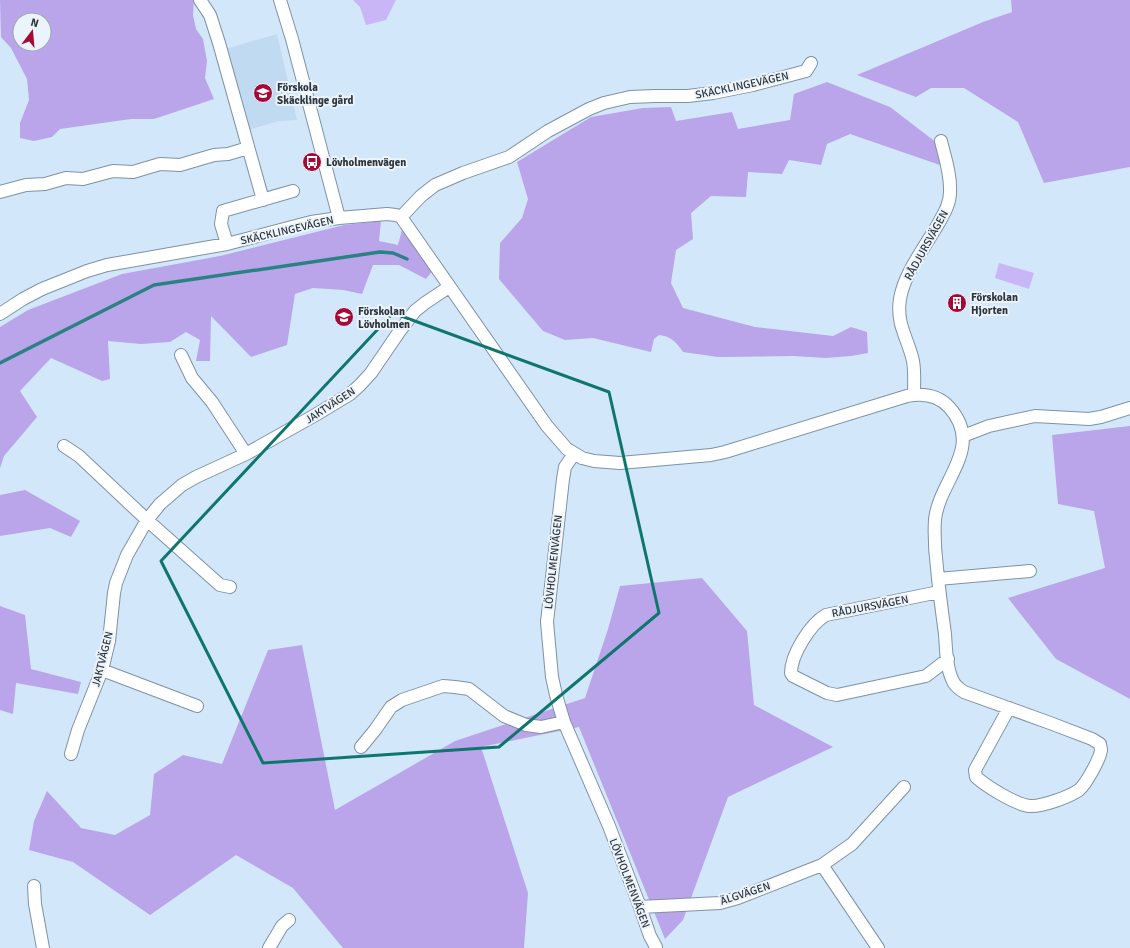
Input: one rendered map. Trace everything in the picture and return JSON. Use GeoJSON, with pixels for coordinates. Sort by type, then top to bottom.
{"type":"FeatureCollection","features":[{"type":"Feature","properties":{"kind":"street"},"geometry":{"type":"LineString","coordinates":[[200,0],[210,15],[263,200]]}},
{"type":"Feature","properties":{"kind":"street"},"geometry":{"type":"LineString","coordinates":[[280,0],[292,39],[339,218]]}},
{"type":"Feature","properties":{"kind":"street","name":"SKÄCKLINGEVÄGEN"},"geometry":{"type":"LineString","coordinates":[[0,314],[42,289],[87,271],[108,265],[227,244],[311,222],[388,214],[401,217],[421,196],[435,185],[462,173],[509,157],[569,118],[604,103],[630,97],[688,96],[753,85],[806,71],[811,63]]}},
{"type":"Feature","properties":{"kind":"street","name":"RÅDJURSVÄGEN"},"geometry":{"type":"LineString","coordinates":[[914,395],[914,369],[902,331],[900,300],[905,282],[948,207],[950,192],[949,173],[941,141]]}},
{"type":"Feature","properties":{"kind":"street"},"geometry":{"type":"LineString","coordinates":[[0,192],[26,185],[46,184],[66,178],[83,179],[113,171],[133,172],[160,164],[180,165],[214,155],[228,154],[248,148]]}},
{"type":"Feature","properties":{"kind":"street"},"geometry":{"type":"LineString","coordinates":[[227,244],[221,224],[223,211],[293,191]]}},
{"type":"Feature","properties":{"kind":"street"},"geometry":{"type":"LineString","coordinates":[[401,217],[547,426],[567,449],[582,458],[594,462],[614,463],[711,455],[896,399],[914,395],[926,395],[943,402],[957,418],[963,436],[961,455],[940,501],[934,537],[948,659],[952,679],[960,690],[1057,725],[1092,739],[1100,744],[1101,750],[1098,760],[1080,789],[1066,796],[1039,805],[1031,806],[1025,805],[1005,796],[976,777],[975,770],[1009,708]]}},
{"type":"Feature","properties":{"kind":"street","name":"JAKTVÄGEN"},"geometry":{"type":"LineString","coordinates":[[71,754],[78,730],[94,694],[102,670],[109,641],[116,583],[127,555],[147,520],[160,504],[182,485],[203,473],[246,454],[350,394],[371,373],[412,315],[425,302],[449,287]]}},
{"type":"Feature","properties":{"kind":"street"},"geometry":{"type":"LineString","coordinates":[[182,355],[192,378],[212,402],[246,454]]}},
{"type":"Feature","properties":{"kind":"street"},"geometry":{"type":"LineString","coordinates":[[963,436],[989,426],[1035,416],[1089,420],[1130,408]]}},
{"type":"Feature","properties":{"kind":"street"},"geometry":{"type":"LineString","coordinates":[[64,446],[79,456],[147,520],[220,585],[230,587]]}},
{"type":"Feature","properties":{"kind":"street","name":"LÖVHOLMENVÄGEN"},"geometry":{"type":"LineString","coordinates":[[574,454],[565,468],[563,479],[547,622],[552,677],[564,722],[609,826],[650,936],[656,947]]}},
{"type":"Feature","properties":{"kind":"street"},"geometry":{"type":"LineString","coordinates":[[938,579],[1030,571]]}},
{"type":"Feature","properties":{"kind":"street","name":"RÅDJURSVÄGEN"},"geometry":{"type":"LineString","coordinates":[[940,592],[826,615],[820,619],[799,645],[794,657],[791,673],[793,676],[827,694],[837,696],[926,676],[948,659]]}},
{"type":"Feature","properties":{"kind":"street"},"geometry":{"type":"LineString","coordinates":[[102,670],[197,706]]}},
{"type":"Feature","properties":{"kind":"street"},"geometry":{"type":"LineString","coordinates":[[361,747],[376,730],[391,708],[402,700],[443,686],[469,689],[504,716],[526,725],[541,727],[564,722]]}},
{"type":"Feature","properties":{"kind":"street","name":"ÄLGVÄGEN"},"geometry":{"type":"LineString","coordinates":[[640,907],[720,903],[738,898],[822,864],[852,844],[904,787]]}},
{"type":"Feature","properties":{"kind":"street"},"geometry":{"type":"LineString","coordinates":[[822,864],[878,948]]}},
{"type":"Feature","properties":{"kind":"street"},"geometry":{"type":"LineString","coordinates":[[34,886],[35,904],[43,948]]}},
{"type":"Feature","properties":{"kind":"street"},"geometry":{"type":"LineString","coordinates":[[269,948],[282,926],[290,920]]}},
{"type":"Feature","properties":{"kind":"highlighted area"},"geometry":{"type":"Polygon","coordinates":[[[393,313],[609,392],[659,613],[499,747],[263,763],[161,561],[393,313]]]}},
{"type":"Feature","properties":{"kind":"shaded area"},"geometry":{"type":"Polygon","coordinates":[[[0,0],[194,0],[193,15],[196,29],[203,39],[207,61],[205,78],[214,99],[154,119],[131,119],[60,129],[52,137],[34,141],[20,138],[20,123],[29,100],[27,79],[13,52],[52,52],[52,12],[12,12],[12,50],[1,37],[0,0]]]}},
{"type":"Feature","properties":{"kind":"shaded area"},"geometry":{"type":"Polygon","coordinates":[[[353,0],[396,0],[386,20],[366,25],[360,7],[353,0]]]}},
{"type":"Feature","properties":{"kind":"shaded area"},"geometry":{"type":"Polygon","coordinates":[[[1011,0],[1130,0],[1130,167],[1044,183],[1018,122],[964,88],[931,88],[916,97],[857,75],[983,22],[1012,12],[1011,0]]]}},
{"type":"Feature","properties":{"kind":"shaded area"},"geometry":{"type":"Polygon","coordinates":[[[277,34],[297,120],[279,121],[248,130],[225,49],[277,34]]]}},
{"type":"Feature","properties":{"kind":"shaded area"},"geometry":{"type":"Polygon","coordinates":[[[827,82],[890,107],[937,143],[940,165],[850,134],[827,144],[821,165],[789,160],[782,174],[748,172],[746,197],[711,196],[691,213],[693,239],[676,250],[671,283],[683,308],[755,327],[833,336],[851,327],[867,332],[868,353],[826,358],[793,356],[718,357],[683,352],[673,340],[659,335],[654,339],[651,352],[593,338],[565,340],[543,331],[499,279],[500,243],[522,218],[528,199],[517,162],[591,117],[643,108],[671,107],[676,121],[732,112],[738,129],[790,120],[794,94],[827,82]]]}},
{"type":"Feature","properties":{"kind":"shaded area"},"geometry":{"type":"Polygon","coordinates":[[[381,221],[379,241],[398,245],[403,226],[433,270],[426,279],[399,265],[373,265],[362,294],[343,290],[313,288],[295,294],[287,345],[251,357],[211,316],[210,361],[196,361],[200,340],[186,332],[170,342],[141,344],[108,341],[110,379],[102,381],[51,358],[20,391],[37,417],[4,456],[0,468],[0,327],[28,310],[122,274],[220,256],[344,225],[381,221]]]}},
{"type":"Feature","properties":{"kind":"shaded area"},"geometry":{"type":"Polygon","coordinates":[[[999,263],[1034,273],[1029,289],[995,278],[999,263]]]}},
{"type":"Feature","properties":{"kind":"shaded area"},"geometry":{"type":"Polygon","coordinates":[[[1130,426],[1130,699],[1056,659],[1008,598],[1105,568],[1094,511],[1058,504],[1052,435],[1130,426]]]}},
{"type":"Feature","properties":{"kind":"shaded area"},"geometry":{"type":"Polygon","coordinates":[[[25,490],[80,521],[71,537],[50,528],[0,536],[0,495],[25,490]]]}},
{"type":"Feature","properties":{"kind":"shaded area"},"geometry":{"type":"Polygon","coordinates":[[[702,578],[747,631],[754,705],[833,747],[728,797],[683,920],[665,939],[579,727],[481,747],[528,893],[524,948],[343,948],[293,888],[236,855],[150,915],[73,862],[29,850],[34,821],[47,791],[81,828],[115,835],[150,815],[154,774],[183,755],[222,764],[268,650],[302,645],[335,810],[455,741],[585,698],[608,629],[620,586],[702,578]]]}},
{"type":"Feature","properties":{"kind":"shaded area"},"geometry":{"type":"Polygon","coordinates":[[[0,606],[25,615],[31,669],[81,682],[78,694],[16,683],[13,714],[0,710],[0,606]]]}},
{"type":"Feature","properties":{"kind":"waterway"},"geometry":{"type":"LineString","coordinates":[[0,363],[154,285],[380,252],[393,253],[407,259]]}},
{"type":"Feature","properties":{"kind":"place","name":"Förskola Skäcklinge gård"},"geometry":{"type":"Point","coordinates":[263,93]}},
{"type":"Feature","properties":{"kind":"place","name":"Lövholmenvägen"},"geometry":{"type":"Point","coordinates":[312,162]}},
{"type":"Feature","properties":{"kind":"place","name":"Förskolan Hjorten"},"geometry":{"type":"Point","coordinates":[957,303]}},
{"type":"Feature","properties":{"kind":"place","name":"Förskolan Lövholmen"},"geometry":{"type":"Point","coordinates":[344,317]}}]}
